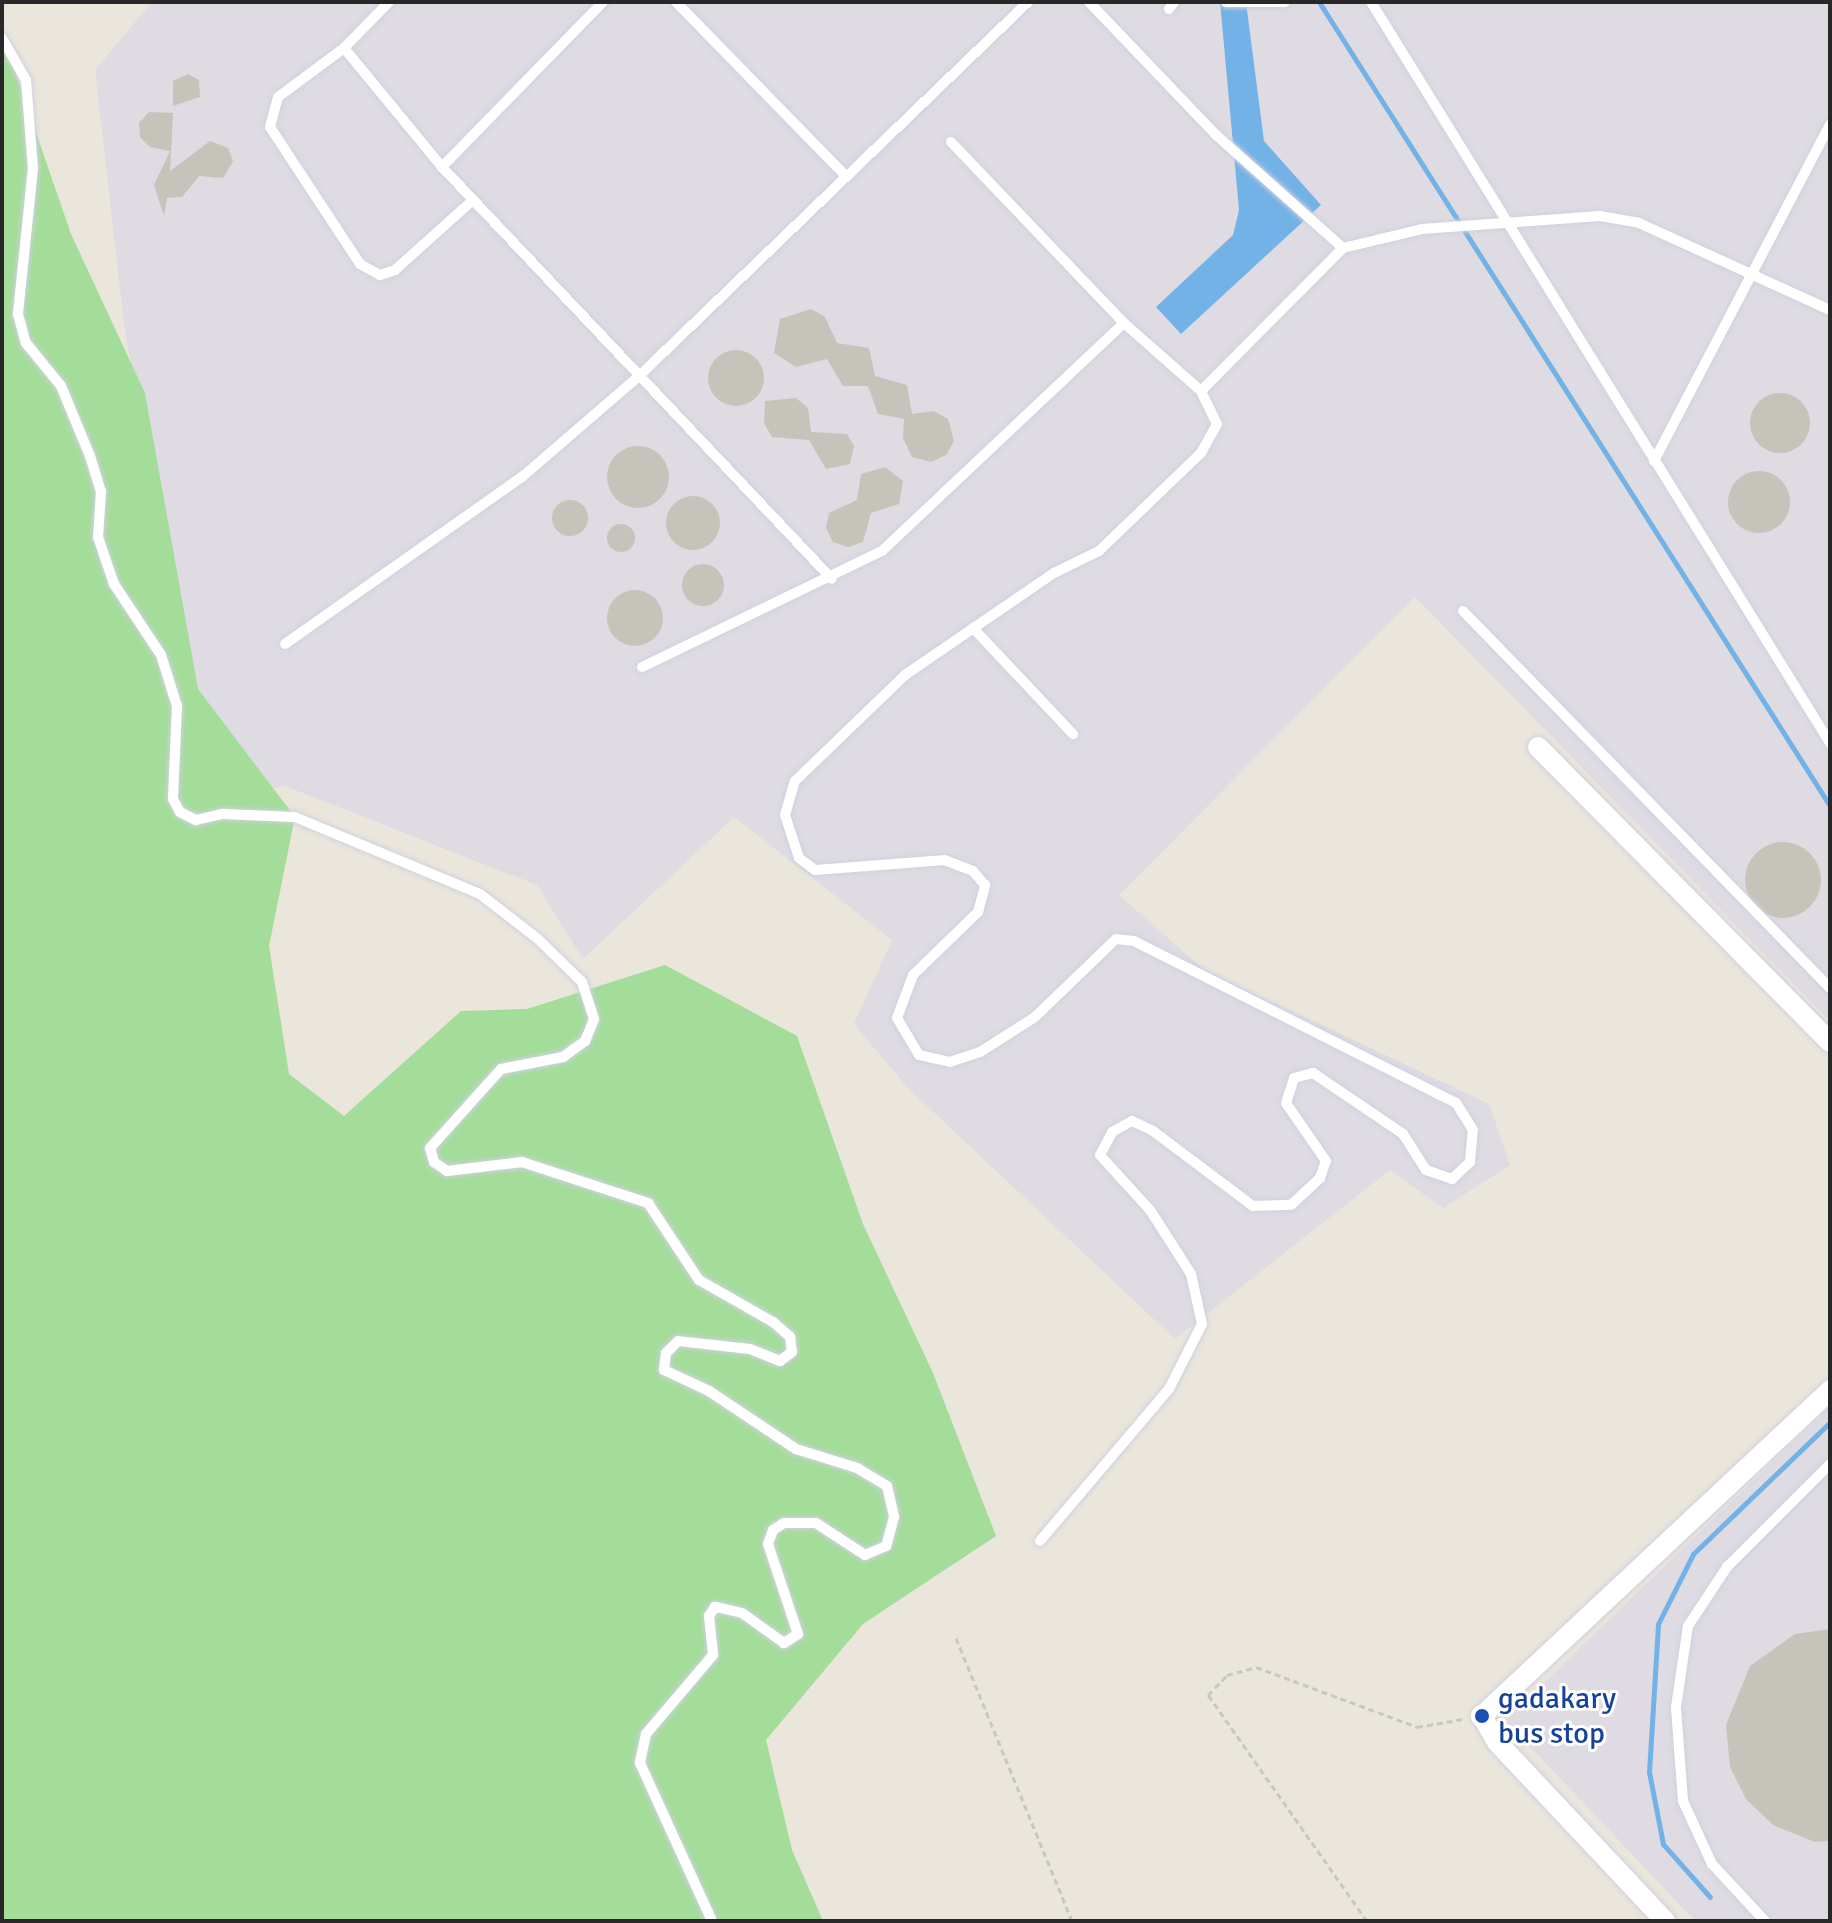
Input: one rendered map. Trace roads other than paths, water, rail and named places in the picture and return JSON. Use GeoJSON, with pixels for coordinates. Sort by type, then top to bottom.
{"type":"FeatureCollection","features":[{"type":"Feature","properties":{"kind":"street"},"geometry":{"type":"LineString","coordinates":[[1538,747],[1830,1042]]}},
{"type":"Feature","properties":{"kind":"street"},"geometry":{"type":"LineString","coordinates":[[1665,1921],[1497,1742],[1482,1716],[1830,1390]]}},
{"type":"Feature","properties":{"kind":"lane"},"geometry":{"type":"LineString","coordinates":[[389,2],[344,48],[278,97],[270,127],[360,264],[380,275],[395,270],[473,200]]}},
{"type":"Feature","properties":{"kind":"lane"},"geometry":{"type":"LineString","coordinates":[[442,167],[603,2]]}},
{"type":"Feature","properties":{"kind":"lane"},"geometry":{"type":"LineString","coordinates":[[676,2],[846,176]]}},
{"type":"Feature","properties":{"kind":"lane"},"geometry":{"type":"LineString","coordinates":[[285,644],[522,477],[639,376],[1028,2]]}},
{"type":"Feature","properties":{"kind":"lane"},"geometry":{"type":"LineString","coordinates":[[1089,2],[1215,134],[1317,230],[1343,248]]}},
{"type":"Feature","properties":{"kind":"lane"},"geometry":{"type":"LineString","coordinates":[[1226,2],[1285,2]]}},
{"type":"Feature","properties":{"kind":"lane"},"geometry":{"type":"LineString","coordinates":[[1371,2],[1830,743]]}},
{"type":"Feature","properties":{"kind":"lane"},"geometry":{"type":"LineString","coordinates":[[2,38],[26,80],[33,168],[18,314],[26,343],[61,386],[90,456],[101,491],[98,537],[114,584],[161,655],[177,706],[173,799],[180,812],[196,820],[223,814],[295,817],[480,894],[538,939],[582,982],[594,1019],[585,1041],[563,1057],[501,1069],[430,1148],[434,1162],[447,1171],[522,1162],[648,1203],[699,1280],[773,1322],[790,1337],[792,1352],[780,1361],[750,1349],[678,1341],[666,1353],[664,1370],[709,1391],[796,1449],[857,1468],[887,1486],[894,1517],[886,1546],[865,1555],[816,1523],[784,1523],[773,1530],[768,1544],[798,1634],[784,1643],[742,1613],[715,1607],[709,1616],[713,1655],[646,1734],[640,1763],[712,1921]]}},
{"type":"Feature","properties":{"kind":"lane"},"geometry":{"type":"LineString","coordinates":[[344,48],[442,167],[832,579]]}},
{"type":"Feature","properties":{"kind":"lane"},"geometry":{"type":"LineString","coordinates":[[1654,461],[1830,124]]}},
{"type":"Feature","properties":{"kind":"lane"},"geometry":{"type":"LineString","coordinates":[[951,142],[1124,323],[1201,391],[1217,424],[1213,440],[1099,551],[1054,573],[905,675],[813,760],[795,781],[785,815],[799,858],[815,870],[831,874],[945,860],[973,871],[985,885],[978,912],[913,975],[897,1018],[919,1055],[950,1062],[980,1052],[1035,1017],[1116,939],[1134,941],[1456,1103],[1473,1130],[1470,1162],[1452,1179],[1426,1170],[1403,1134],[1313,1073],[1294,1078],[1286,1103],[1326,1161],[1320,1178],[1291,1205],[1253,1206],[1153,1131],[1132,1121],[1112,1132],[1100,1155],[1150,1210],[1191,1274],[1202,1324],[1169,1389],[1040,1541]]}},
{"type":"Feature","properties":{"kind":"lane"},"geometry":{"type":"LineString","coordinates":[[1201,391],[1343,248],[1422,229],[1600,216],[1639,223],[1754,271],[1830,310]]}},
{"type":"Feature","properties":{"kind":"lane"},"geometry":{"type":"LineString","coordinates":[[642,667],[832,579],[912,528],[1124,323]]}},
{"type":"Feature","properties":{"kind":"lane"},"geometry":{"type":"LineString","coordinates":[[1463,611],[1830,988]]}},
{"type":"Feature","properties":{"kind":"lane"},"geometry":{"type":"LineString","coordinates":[[973,628],[1073,734]]}},
{"type":"Feature","properties":{"kind":"lane"},"geometry":{"type":"LineString","coordinates":[[1765,1921],[1712,1864],[1683,1801],[1676,1707],[1688,1626],[1727,1567],[1830,1464]]}},
{"type":"Feature","properties":{"kind":"water"},"geometry":{"type":"Polygon","coordinates":[[[1220,2],[1246,2],[1264,141],[1321,205],[1181,334],[1156,307],[1233,235],[1239,210],[1220,2]]]}},
{"type":"Feature","properties":{"kind":"waterway"},"geometry":{"type":"LineString","coordinates":[[1319,2],[1830,806]]}},
{"type":"Feature","properties":{"kind":"waterway"},"geometry":{"type":"LineString","coordinates":[[1710,1897],[1663,1844],[1649,1772],[1658,1624],[1693,1554],[1830,1422]]}},
{"type":"Feature","properties":{"kind":"place","name":"gadakary bus stop"},"geometry":{"type":"Point","coordinates":[1482,1716]}}]}
